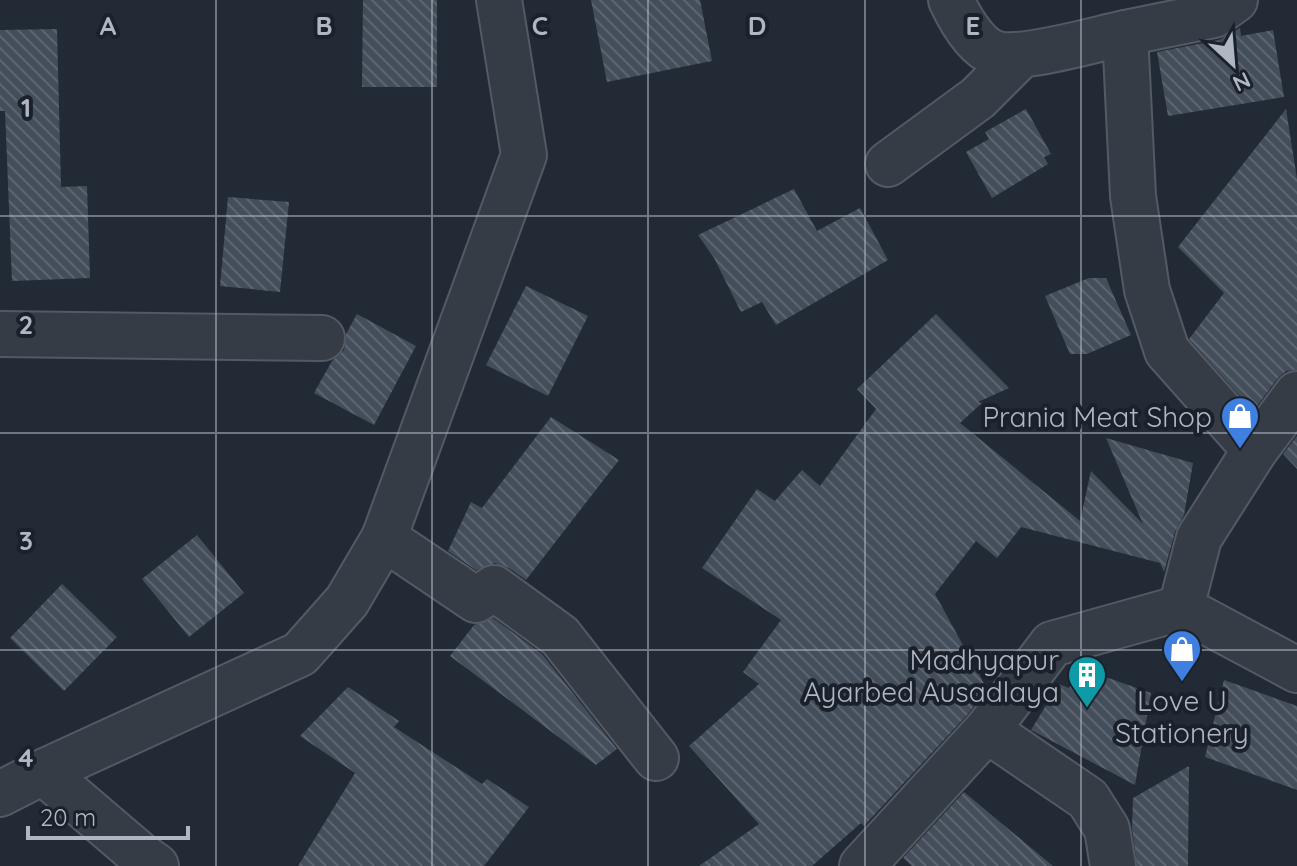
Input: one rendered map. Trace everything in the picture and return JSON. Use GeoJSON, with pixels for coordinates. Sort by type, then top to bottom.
{"type":"FeatureCollection","features":[{"type":"Feature","properties":{"kind":"street"},"geometry":{"type":"LineString","coordinates":[[0,794],[300,654],[347,601],[384,538],[524,155],[499,0]]}},
{"type":"Feature","properties":{"kind":"street"},"geometry":{"type":"LineString","coordinates":[[951,0],[964,27],[993,53],[1021,55],[1214,15],[1235,0]]}},
{"type":"Feature","properties":{"kind":"street"},"geometry":{"type":"LineString","coordinates":[[1125,33],[1133,196],[1147,290],[1167,351],[1255,450]]}},
{"type":"Feature","properties":{"kind":"street"},"geometry":{"type":"LineString","coordinates":[[888,164],[978,98],[1021,55]]}},
{"type":"Feature","properties":{"kind":"street"},"geometry":{"type":"LineString","coordinates":[[0,334],[322,338]]}},
{"type":"Feature","properties":{"kind":"street"},"geometry":{"type":"LineString","coordinates":[[1181,608],[1199,538],[1255,450],[1297,394]]}},
{"type":"Feature","properties":{"kind":"street"},"geometry":{"type":"LineString","coordinates":[[384,538],[476,600],[494,588],[560,636],[656,758]]}},
{"type":"Feature","properties":{"kind":"street"},"geometry":{"type":"LineString","coordinates":[[862,866],[987,730],[1052,644],[1181,608],[1297,670]]}},
{"type":"Feature","properties":{"kind":"street"},"geometry":{"type":"LineString","coordinates":[[987,730],[1088,799],[1107,829],[1113,866]]}},
{"type":"Feature","properties":{"kind":"street"},"geometry":{"type":"LineString","coordinates":[[43,772],[156,866]]}},
{"type":"Feature","properties":{"kind":"building"},"geometry":{"type":"Polygon","coordinates":[[[363,0],[437,0],[437,87],[362,87],[363,0]]]}},
{"type":"Feature","properties":{"kind":"building"},"geometry":{"type":"Polygon","coordinates":[[[591,0],[700,0],[712,61],[607,82],[591,0]]]}},
{"type":"Feature","properties":{"kind":"building"},"geometry":{"type":"Polygon","coordinates":[[[1240,28],[1241,36],[1273,30],[1284,97],[1168,116],[1157,52],[1219,40],[1240,28]]]}},
{"type":"Feature","properties":{"kind":"building"},"geometry":{"type":"Polygon","coordinates":[[[57,29],[61,187],[87,186],[90,278],[12,281],[5,111],[0,111],[0,30],[57,29]]]}},
{"type":"Feature","properties":{"kind":"building"},"geometry":{"type":"Polygon","coordinates":[[[1026,109],[1051,154],[1044,157],[1048,164],[992,198],[966,152],[989,139],[985,132],[1026,109]]]}},
{"type":"Feature","properties":{"kind":"building"},"geometry":{"type":"Polygon","coordinates":[[[1286,109],[1297,179],[1297,370],[1286,371],[1278,378],[1253,411],[1189,339],[1224,293],[1178,247],[1286,109]]]}},
{"type":"Feature","properties":{"kind":"building"},"geometry":{"type":"Polygon","coordinates":[[[794,189],[817,231],[860,208],[888,260],[776,325],[762,302],[741,312],[714,258],[698,235],[794,189]]]}},
{"type":"Feature","properties":{"kind":"building"},"geometry":{"type":"Polygon","coordinates":[[[228,197],[289,202],[280,292],[220,286],[228,197]]]}},
{"type":"Feature","properties":{"kind":"building"},"geometry":{"type":"Polygon","coordinates":[[[1089,278],[1106,278],[1131,335],[1087,354],[1070,354],[1045,296],[1089,278]]]}},
{"type":"Feature","properties":{"kind":"building"},"geometry":{"type":"Polygon","coordinates":[[[526,286],[588,316],[548,396],[486,365],[526,286]]]}},
{"type":"Feature","properties":{"kind":"building"},"geometry":{"type":"Polygon","coordinates":[[[357,314],[416,346],[374,425],[314,393],[332,361],[344,350],[346,334],[357,314]]]}},
{"type":"Feature","properties":{"kind":"building"},"geometry":{"type":"Polygon","coordinates":[[[936,314],[1009,388],[978,402],[982,403],[960,423],[1080,521],[1091,471],[1143,524],[1106,438],[1193,463],[1184,515],[1175,532],[1164,572],[1160,563],[1021,527],[997,558],[976,541],[935,594],[987,689],[977,701],[969,697],[974,706],[968,714],[864,826],[861,823],[812,866],[699,866],[759,824],[689,746],[759,684],[743,672],[781,620],[702,568],[757,489],[775,501],[802,470],[820,486],[876,409],[857,389],[936,314]]]}},
{"type":"Feature","properties":{"kind":"building"},"geometry":{"type":"Polygon","coordinates":[[[551,417],[619,460],[526,580],[495,563],[476,570],[448,551],[471,502],[482,508],[551,417]]]}},
{"type":"Feature","properties":{"kind":"building"},"geometry":{"type":"Polygon","coordinates":[[[1297,436],[1297,469],[1283,454],[1297,436]]]}},
{"type":"Feature","properties":{"kind":"building"},"geometry":{"type":"Polygon","coordinates":[[[197,535],[244,593],[189,637],[142,579],[197,535]]]}},
{"type":"Feature","properties":{"kind":"building"},"geometry":{"type":"Polygon","coordinates":[[[62,584],[117,637],[64,691],[10,638],[62,584]]]}},
{"type":"Feature","properties":{"kind":"building"},"geometry":{"type":"Polygon","coordinates":[[[493,618],[542,654],[617,749],[596,765],[450,656],[474,625],[493,618]]]}},
{"type":"Feature","properties":{"kind":"building","name":"Madhyapur Ayarbed Ausadlaya"},"geometry":{"type":"Polygon","coordinates":[[[1080,668],[1151,693],[1135,785],[1031,730],[1059,684],[1069,688],[1080,668]]]}},
{"type":"Feature","properties":{"kind":"building"},"geometry":{"type":"Polygon","coordinates":[[[1224,680],[1297,706],[1297,790],[1205,757],[1224,680]]]}},
{"type":"Feature","properties":{"kind":"building"},"geometry":{"type":"Polygon","coordinates":[[[348,687],[399,721],[394,727],[482,784],[487,779],[529,807],[484,866],[298,866],[355,773],[300,736],[348,687]]]}},
{"type":"Feature","properties":{"kind":"building"},"geometry":{"type":"Polygon","coordinates":[[[1189,766],[1188,866],[1137,866],[1132,828],[1133,798],[1189,766]]]}},
{"type":"Feature","properties":{"kind":"building"},"geometry":{"type":"Polygon","coordinates":[[[964,792],[1053,866],[912,866],[903,858],[964,792]]]}},
{"type":"Feature","properties":{"kind":"place","name":"Prania Meat Shop"},"geometry":{"type":"Point","coordinates":[1240,450]}},
{"type":"Feature","properties":{"kind":"place","name":"Love U Stationery"},"geometry":{"type":"Point","coordinates":[1182,683]}},
{"type":"Feature","properties":{"kind":"place","name":"Madhyapur Ayarbed Ausadlaya"},"geometry":{"type":"Point","coordinates":[1087,709]}}]}
